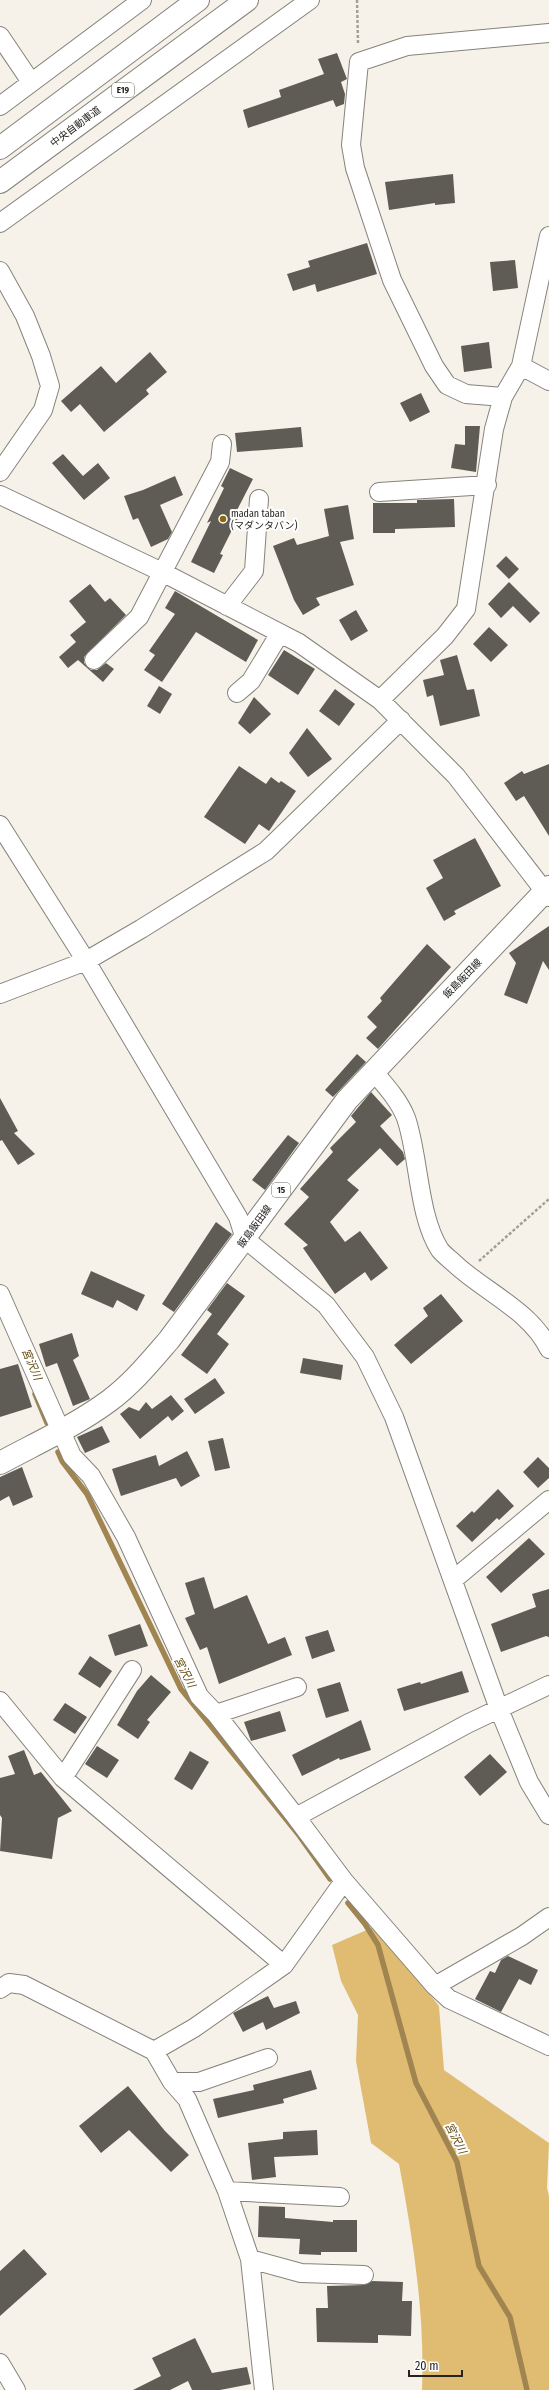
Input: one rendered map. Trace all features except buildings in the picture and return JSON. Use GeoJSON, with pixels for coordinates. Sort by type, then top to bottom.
{"type":"FeatureCollection","features":[{"type":"Feature","properties":{"kind":"main road"},"geometry":{"type":"LineString","coordinates":[[0,148],[198,0]]}},
{"type":"Feature","properties":{"kind":"main road","name":"中央自動車道"},"geometry":{"type":"LineString","coordinates":[[0,182],[246,0]]}},
{"type":"Feature","properties":{"kind":"main road","name":"飯島飯田線"},"geometry":{"type":"LineString","coordinates":[[0,1463],[61,1432],[110,1400],[142,1371],[169,1340],[347,1100],[372,1071],[548,892]]}},
{"type":"Feature","properties":{"kind":"street"},"geometry":{"type":"LineString","coordinates":[[0,106],[142,0]]}},
{"type":"Feature","properties":{"kind":"street"},"geometry":{"type":"LineString","coordinates":[[0,223],[310,0]]}},
{"type":"Feature","properties":{"kind":"street"},"geometry":{"type":"LineString","coordinates":[[503,397],[466,394],[448,385],[434,366],[392,280],[355,168],[351,145],[359,62],[407,46],[549,33]]}},
{"type":"Feature","properties":{"kind":"street"},"geometry":{"type":"LineString","coordinates":[[0,36],[31,82]]}},
{"type":"Feature","properties":{"kind":"street"},"geometry":{"type":"LineString","coordinates":[[380,700],[445,636],[466,609],[487,485],[494,429],[503,397],[521,366],[549,236]]}},
{"type":"Feature","properties":{"kind":"street"},"geometry":{"type":"LineString","coordinates":[[0,271],[25,316],[41,356],[50,386],[43,410],[0,472]]}},
{"type":"Feature","properties":{"kind":"street"},"geometry":{"type":"LineString","coordinates":[[521,366],[549,381]]}},
{"type":"Feature","properties":{"kind":"street"},"geometry":{"type":"LineString","coordinates":[[94,660],[139,617],[220,462],[222,444]]}},
{"type":"Feature","properties":{"kind":"street"},"geometry":{"type":"LineString","coordinates":[[379,492],[487,485]]}},
{"type":"Feature","properties":{"kind":"street"},"geometry":{"type":"LineString","coordinates":[[0,496],[162,572],[299,643],[380,700],[456,776],[548,892]]}},
{"type":"Feature","properties":{"kind":"street"},"geometry":{"type":"LineString","coordinates":[[227,606],[254,571],[259,499]]}},
{"type":"Feature","properties":{"kind":"street"},"geometry":{"type":"LineString","coordinates":[[238,693],[251,681],[280,633]]}},
{"type":"Feature","properties":{"kind":"street"},"geometry":{"type":"LineString","coordinates":[[0,994],[86,961],[141,929],[266,851],[401,720]]}},
{"type":"Feature","properties":{"kind":"street"},"geometry":{"type":"LineString","coordinates":[[0,825],[86,961],[238,1217],[245,1239],[326,1305],[365,1357],[394,1417],[499,1708],[529,1782],[549,1815]]}},
{"type":"Feature","properties":{"kind":"street"},"geometry":{"type":"LineString","coordinates":[[372,1071],[392,1092],[406,1118],[428,1221],[440,1250],[465,1273],[522,1316],[544,1339],[549,1349]]}},
{"type":"Feature","properties":{"kind":"street"},"geometry":{"type":"LineString","coordinates":[[0,1294],[72,1456],[91,1476],[126,1537],[199,1696],[216,1714],[344,1880],[435,1986],[449,1999],[549,2046]]}},
{"type":"Feature","properties":{"kind":"street"},"geometry":{"type":"LineString","coordinates":[[452,1580],[549,1500]]}},
{"type":"Feature","properties":{"kind":"street"},"geometry":{"type":"LineString","coordinates":[[63,1778],[132,1670]]}},
{"type":"Feature","properties":{"kind":"street"},"geometry":{"type":"LineString","coordinates":[[296,1816],[466,1724],[549,1685]]}},
{"type":"Feature","properties":{"kind":"street"},"geometry":{"type":"LineString","coordinates":[[216,1714],[297,1687]]}},
{"type":"Feature","properties":{"kind":"street"},"geometry":{"type":"LineString","coordinates":[[0,1701],[63,1778],[284,1965]]}},
{"type":"Feature","properties":{"kind":"street"},"geometry":{"type":"LineString","coordinates":[[154,2051],[194,2028],[284,1965],[344,1880]]}},
{"type":"Feature","properties":{"kind":"street"},"geometry":{"type":"LineString","coordinates":[[435,1986],[522,1936],[549,1917]]}},
{"type":"Feature","properties":{"kind":"street"},"geometry":{"type":"LineString","coordinates":[[0,1989],[9,1984],[24,1985],[154,2051],[172,2082],[187,2099],[227,2191],[250,2259],[264,2390]]}},
{"type":"Feature","properties":{"kind":"street"},"geometry":{"type":"LineString","coordinates":[[172,2082],[199,2082],[268,2058]]}},
{"type":"Feature","properties":{"kind":"street"},"geometry":{"type":"LineString","coordinates":[[227,2191],[340,2197]]}},
{"type":"Feature","properties":{"kind":"street"},"geometry":{"type":"LineString","coordinates":[[250,2259],[301,2273],[364,2275]]}},
{"type":"Feature","properties":{"kind":"street"},"geometry":{"type":"LineString","coordinates":[[0,2363],[16,2390]]}},
{"type":"Feature","properties":{"kind":"path"},"geometry":{"type":"LineString","coordinates":[[356,0],[359,62]]}},
{"type":"Feature","properties":{"kind":"path"},"geometry":{"type":"LineString","coordinates":[[465,1273],[549,1198]]}},
{"type":"Feature","properties":{"kind":"shaded area"},"geometry":{"type":"Polygon","coordinates":[[[376,1926],[439,2006],[444,2070],[549,2143],[547,2188],[549,2196],[549,2390],[422,2390],[422,2333],[420,2305],[409,2220],[399,2164],[371,2143],[356,2061],[358,2015],[341,1981],[332,1945],[376,1926]]]}},
{"type":"Feature","properties":{"kind":"waterway","name":"宮沢川"},"geometry":{"type":"LineString","coordinates":[[35,1394],[47,1423]]}},
{"type":"Feature","properties":{"kind":"waterway","name":"宮沢川"},"geometry":{"type":"LineString","coordinates":[[58,1452],[62,1461],[87,1494],[181,1689],[298,1834],[330,1879]]}},
{"type":"Feature","properties":{"kind":"waterway","name":"宮沢川"},"geometry":{"type":"LineString","coordinates":[[348,1903],[365,1924],[378,1945],[416,2083],[457,2162],[479,2266],[510,2317],[527,2390]]}},
{"type":"Feature","properties":{"kind":"place","name":"madan taban (マダンタバン)"},"geometry":{"type":"Point","coordinates":[223,519]}}]}
